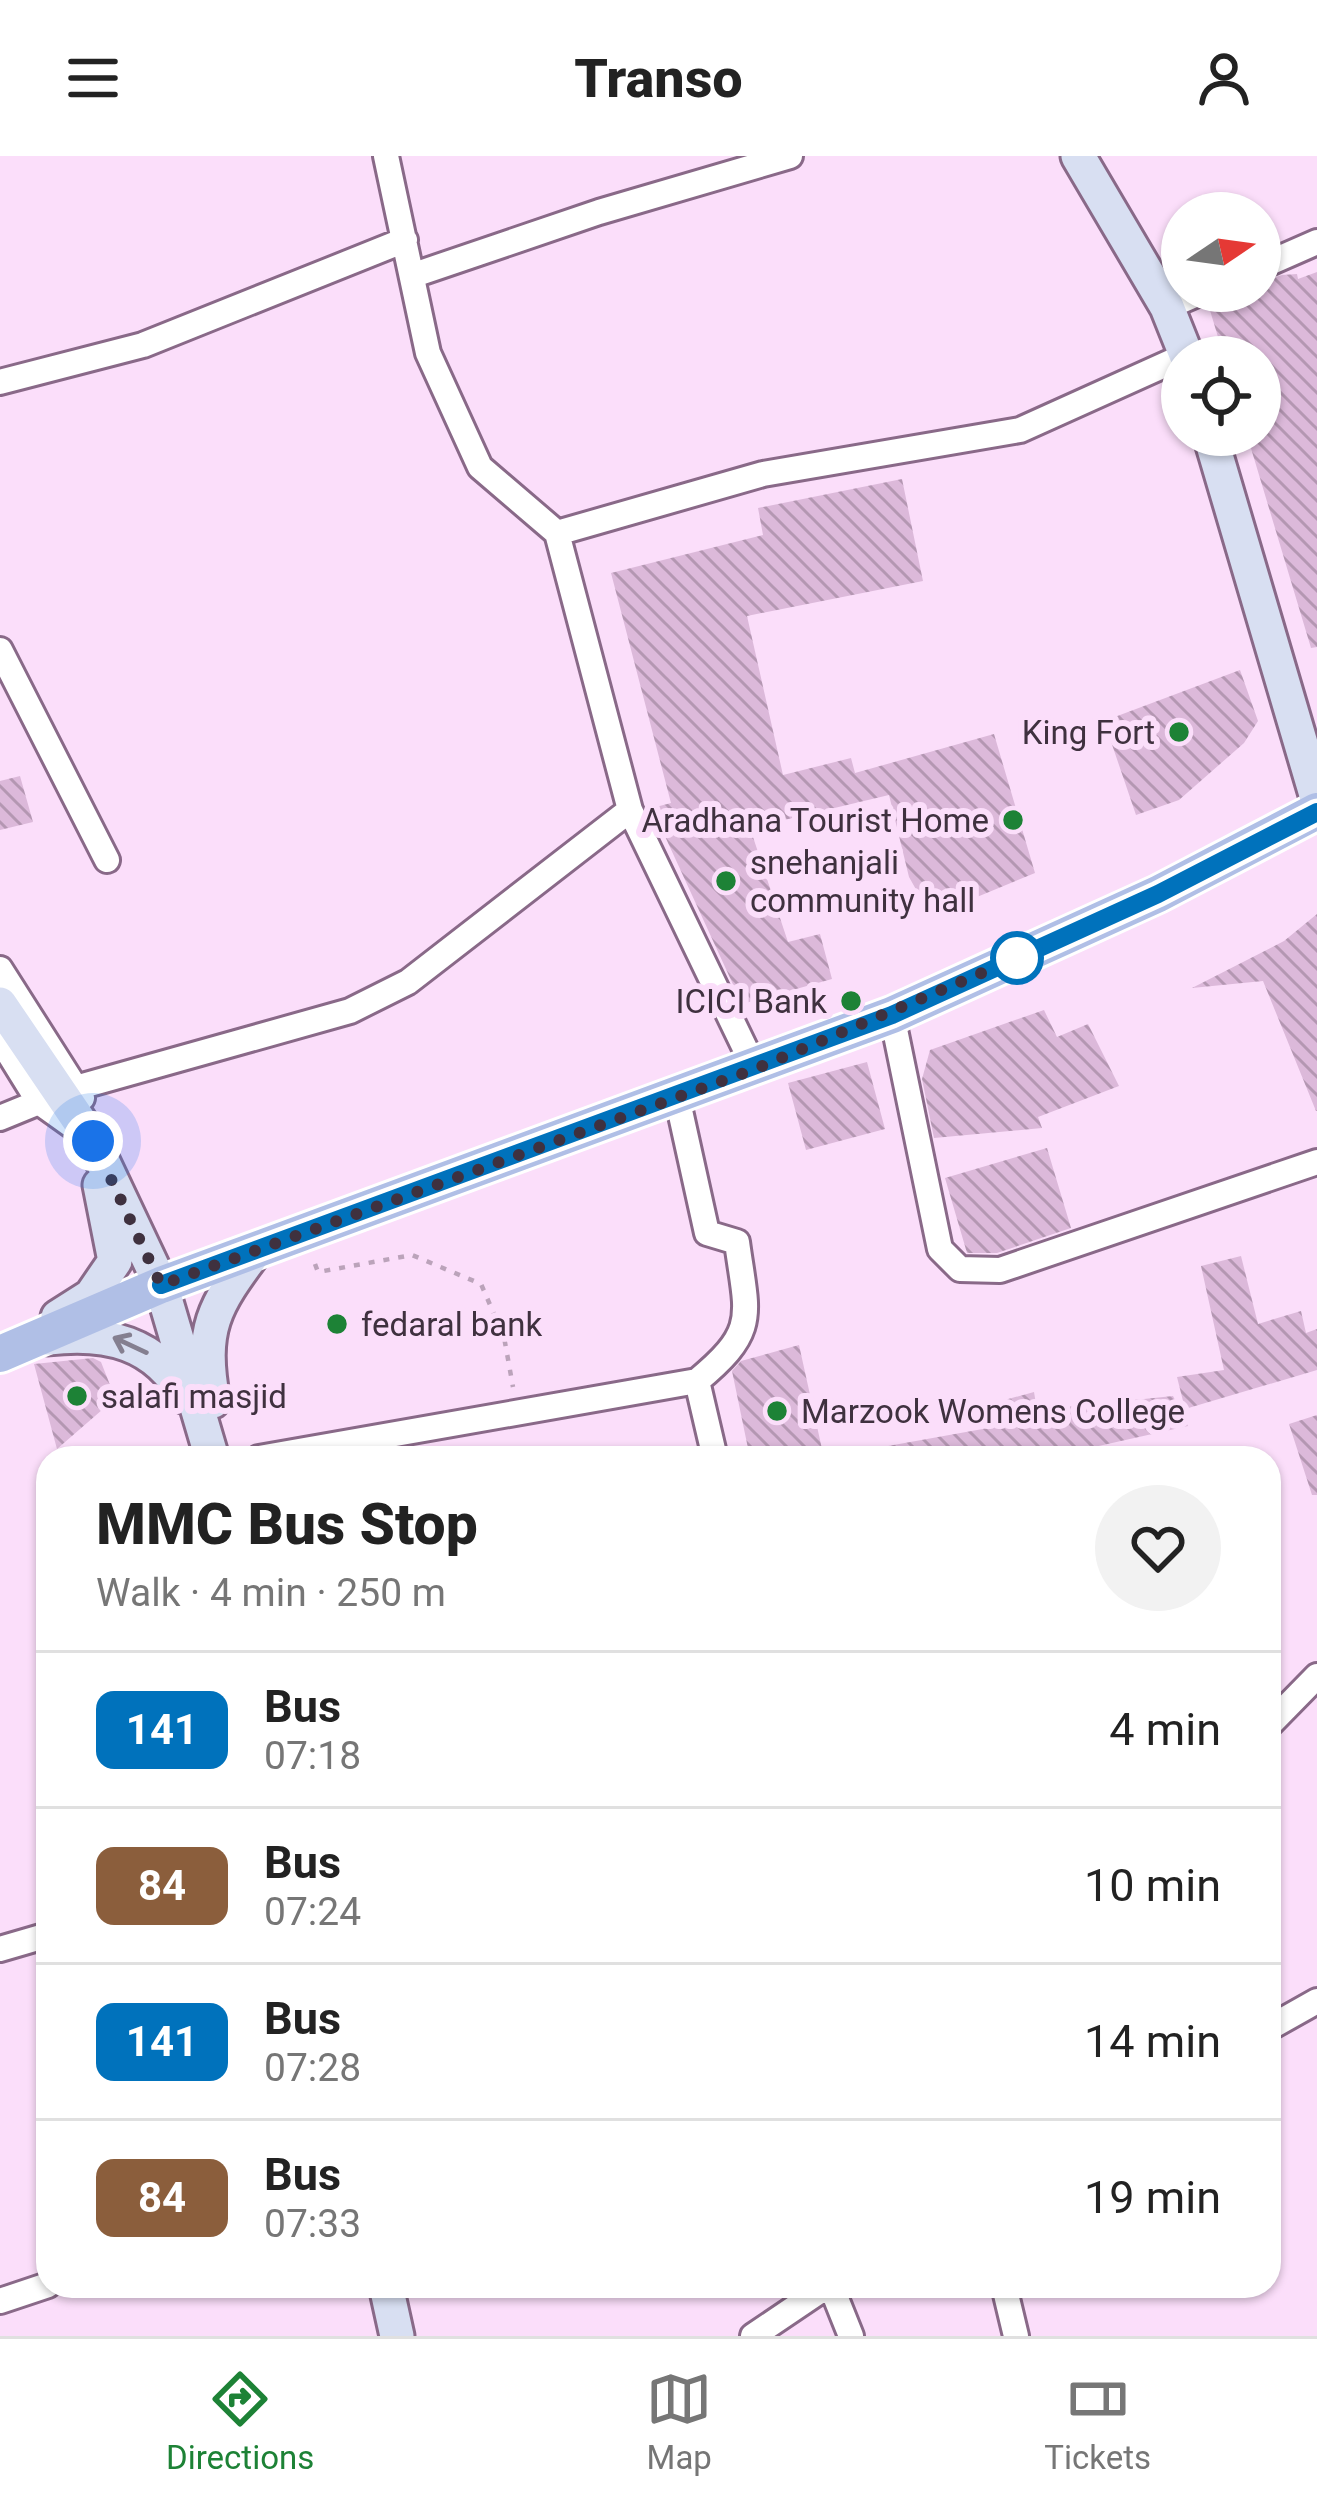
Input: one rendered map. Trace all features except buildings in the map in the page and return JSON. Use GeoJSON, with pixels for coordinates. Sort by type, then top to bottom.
{"type":"FeatureCollection","features":[{"type":"Feature","properties":{"kind":"main road"},"geometry":{"type":"LineString","coordinates":[[1078,156],[1161,297]]}},
{"type":"Feature","properties":{"kind":"main road"},"geometry":{"type":"LineString","coordinates":[[1216,456],[1317,798]]}},
{"type":"Feature","properties":{"kind":"main road"},"geometry":{"type":"LineString","coordinates":[[10,1347],[161,1285],[892,1015],[1158,894],[1317,812]]}},
{"type":"Feature","properties":{"kind":"main road"},"geometry":{"type":"LineString","coordinates":[[0,1004],[98,1154],[161,1285],[209,1446]]}},
{"type":"Feature","properties":{"kind":"main road"},"geometry":{"type":"LineString","coordinates":[[10,1347],[91,1296],[115,1261],[98,1154]]}},
{"type":"Feature","properties":{"kind":"main road"},"geometry":{"type":"LineString","coordinates":[[213,1446],[208,1329],[219,1300],[256,1250]]}},
{"type":"Feature","properties":{"kind":"main road"},"geometry":{"type":"LineString","coordinates":[[10,1347],[113,1336],[147,1352],[171,1372],[201,1425]]}},
{"type":"Feature","properties":{"kind":"main road"},"geometry":{"type":"LineString","coordinates":[[389,2298],[397,2336]]}},
{"type":"Feature","properties":{"kind":"street"},"geometry":{"type":"LineString","coordinates":[[386,156],[428,352],[480,467],[557,532],[630,810],[755,1069]]}},
{"type":"Feature","properties":{"kind":"street"},"geometry":{"type":"LineString","coordinates":[[414,275],[599,212],[790,156]]}},
{"type":"Feature","properties":{"kind":"street"},"geometry":{"type":"LineString","coordinates":[[0,382],[142,345],[405,240]]}},
{"type":"Feature","properties":{"kind":"street"},"geometry":{"type":"LineString","coordinates":[[1281,258],[1317,242]]}},
{"type":"Feature","properties":{"kind":"street"},"geometry":{"type":"LineString","coordinates":[[557,532],[763,474],[1020,430],[1161,367]]}},
{"type":"Feature","properties":{"kind":"street"},"geometry":{"type":"LineString","coordinates":[[0,650],[106,860]]}},
{"type":"Feature","properties":{"kind":"street"},"geometry":{"type":"LineString","coordinates":[[79,1087],[350,1011],[408,982],[630,810]]}},
{"type":"Feature","properties":{"kind":"street"},"geometry":{"type":"LineString","coordinates":[[0,969],[79,1087],[98,1154]]}},
{"type":"Feature","properties":{"kind":"street"},"geometry":{"type":"LineString","coordinates":[[892,1015],[940,1249],[960,1269],[1000,1270],[1317,1162]]}},
{"type":"Feature","properties":{"kind":"street"},"geometry":{"type":"LineString","coordinates":[[0,1039],[39,1102],[98,1154]]}},
{"type":"Feature","properties":{"kind":"street"},"geometry":{"type":"LineString","coordinates":[[325,1446],[697,1381],[730,1354],[748,1321],[737,1242],[707,1233],[677,1097]]}},
{"type":"Feature","properties":{"kind":"street"},"geometry":{"type":"LineString","coordinates":[[0,1118],[39,1102]]}},
{"type":"Feature","properties":{"kind":"street"},"geometry":{"type":"LineString","coordinates":[[697,1381],[712,1446]]}},
{"type":"Feature","properties":{"kind":"street"},"geometry":{"type":"LineString","coordinates":[[1281,1713],[1317,1676]]}},
{"type":"Feature","properties":{"kind":"street"},"geometry":{"type":"LineString","coordinates":[[0,1949],[36,1938]]}},
{"type":"Feature","properties":{"kind":"street"},"geometry":{"type":"LineString","coordinates":[[1281,2021],[1317,2001]]}},
{"type":"Feature","properties":{"kind":"street"},"geometry":{"type":"LineString","coordinates":[[0,2301],[36,2289]]}},
{"type":"Feature","properties":{"kind":"street"},"geometry":{"type":"LineString","coordinates":[[753,2336],[811,2298]]}},
{"type":"Feature","properties":{"kind":"street"},"geometry":{"type":"LineString","coordinates":[[834,2298],[851,2336]]}},
{"type":"Feature","properties":{"kind":"street"},"geometry":{"type":"LineString","coordinates":[[1007,2298],[1016,2336]]}},
{"type":"Feature","properties":{"kind":"path"},"geometry":{"type":"LineString","coordinates":[[302,1234],[318,1272],[412,1255],[481,1284],[504,1336],[517,1411]]}},
{"type":"Feature","properties":{"kind":"bus line","name":"141"},"geometry":{"type":"LineString","coordinates":[[161,1285],[892,1015],[1158,894],[1317,812]]}},
{"type":"Feature","properties":{"kind":"place","name":"King Fort"},"geometry":{"type":"Point","coordinates":[1179,732]}},
{"type":"Feature","properties":{"kind":"place","name":"Aradhana Tourist Home"},"geometry":{"type":"Point","coordinates":[1013,820]}},
{"type":"Feature","properties":{"kind":"place","name":"snehanjali community hall"},"geometry":{"type":"Point","coordinates":[726,881]}},
{"type":"Feature","properties":{"kind":"place","name":"ICICI Bank"},"geometry":{"type":"Point","coordinates":[851,1001]}},
{"type":"Feature","properties":{"kind":"place","name":"fedaral bank"},"geometry":{"type":"Point","coordinates":[337,1324]}},
{"type":"Feature","properties":{"kind":"place","name":"salafi masjid"},"geometry":{"type":"Point","coordinates":[77,1396]}},
{"type":"Feature","properties":{"kind":"place","name":"Marzook Womens College"},"geometry":{"type":"Point","coordinates":[777,1411]}},
{"type":"Feature","properties":{"kind":"route"},"geometry":{"type":"LineString","coordinates":[[93,1141],[161,1285],[755,1069],[892,1015],[1017,958]]}}]}
